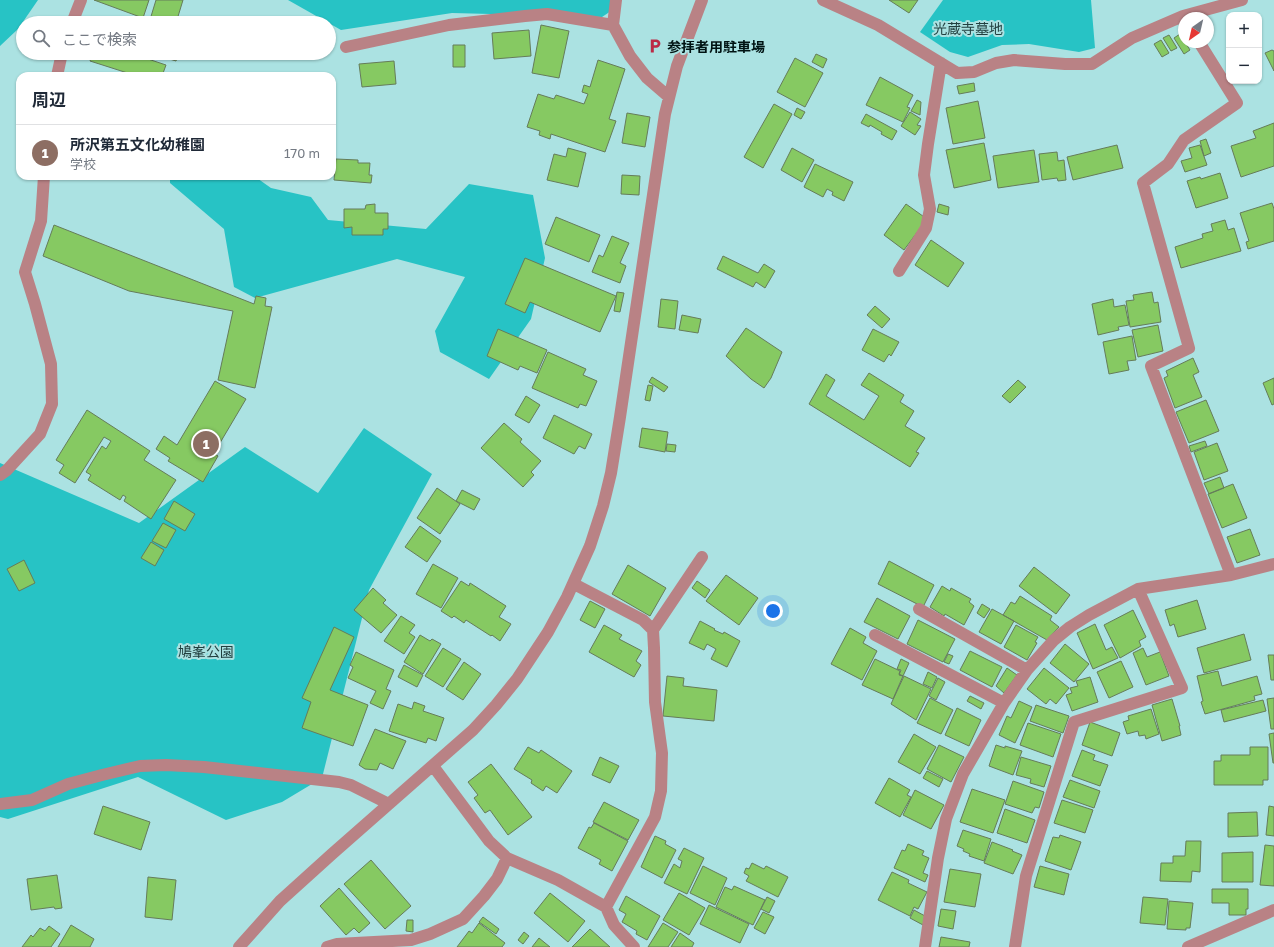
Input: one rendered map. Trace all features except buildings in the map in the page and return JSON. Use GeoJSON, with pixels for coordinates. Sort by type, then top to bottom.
{"type":"FeatureCollection","features":[{"type":"Feature","properties":{"kind":"street"},"geometry":{"type":"LineString","coordinates":[[75,16],[81,0]]}},
{"type":"Feature","properties":{"kind":"street"},"geometry":{"type":"LineString","coordinates":[[616,0],[613,25],[630,56],[646,78],[669,97]]}},
{"type":"Feature","properties":{"kind":"street"},"geometry":{"type":"LineString","coordinates":[[239,947],[280,901],[473,730],[517,679],[548,632],[574,584],[603,506],[611,473],[665,114],[677,66],[702,0]]}},
{"type":"Feature","properties":{"kind":"street"},"geometry":{"type":"LineString","coordinates":[[823,0],[878,25],[957,73],[974,72],[996,63],[1014,60],[1065,64],[1092,64],[1132,38],[1178,19]]}},
{"type":"Feature","properties":{"kind":"street"},"geometry":{"type":"LineString","coordinates":[[1201,12],[1242,0]]}},
{"type":"Feature","properties":{"kind":"street"},"geometry":{"type":"LineString","coordinates":[[346,47],[449,24],[546,14],[613,25]]}},
{"type":"Feature","properties":{"kind":"street"},"geometry":{"type":"LineString","coordinates":[[1204,48],[1237,103],[1184,140],[1168,164],[1143,183],[1189,348],[1150,366],[1231,575]]}},
{"type":"Feature","properties":{"kind":"street"},"geometry":{"type":"LineString","coordinates":[[58,72],[60,60]]}},
{"type":"Feature","properties":{"kind":"street"},"geometry":{"type":"LineString","coordinates":[[899,271],[926,228],[930,208],[924,175],[941,62]]}},
{"type":"Feature","properties":{"kind":"street"},"geometry":{"type":"LineString","coordinates":[[0,475],[7,470],[40,434],[52,404],[51,364],[25,272],[41,221],[44,180]]}},
{"type":"Feature","properties":{"kind":"street"},"geometry":{"type":"LineString","coordinates":[[606,907],[655,817],[661,791],[662,752],[654,702],[653,630],[702,557]]}},
{"type":"Feature","properties":{"kind":"street"},"geometry":{"type":"LineString","coordinates":[[925,947],[938,858],[946,819],[964,774],[1004,703],[1027,670],[1054,640],[1070,627],[1089,615],[1138,589],[1231,575],[1274,564]]}},
{"type":"Feature","properties":{"kind":"street"},"geometry":{"type":"LineString","coordinates":[[574,584],[643,620],[653,630]]}},
{"type":"Feature","properties":{"kind":"street"},"geometry":{"type":"LineString","coordinates":[[1015,947],[1026,876],[1074,722],[1182,688],[1138,589]]}},
{"type":"Feature","properties":{"kind":"street"},"geometry":{"type":"LineString","coordinates":[[919,609],[1027,670]]}},
{"type":"Feature","properties":{"kind":"street"},"geometry":{"type":"LineString","coordinates":[[875,635],[1004,703]]}},
{"type":"Feature","properties":{"kind":"street"},"geometry":{"type":"LineString","coordinates":[[0,804],[32,800],[68,784],[140,766],[166,765],[204,767],[340,782],[350,785],[389,804]]}},
{"type":"Feature","properties":{"kind":"street"},"geometry":{"type":"LineString","coordinates":[[433,766],[489,841],[507,858],[558,880],[606,907],[614,925],[634,947]]}},
{"type":"Feature","properties":{"kind":"street"},"geometry":{"type":"LineString","coordinates":[[327,947],[337,944],[411,940],[430,934],[463,919],[497,879],[507,858]]}},
{"type":"Feature","properties":{"kind":"street"},"geometry":{"type":"LineString","coordinates":[[1188,947],[1274,910]]}},
{"type":"Feature","properties":{"kind":"green space"},"geometry":{"type":"Polygon","coordinates":[[[0,0],[38,0],[27,16],[16,16],[16,31],[0,46],[0,0]]]}},
{"type":"Feature","properties":{"kind":"green space"},"geometry":{"type":"Polygon","coordinates":[[[288,0],[611,0],[611,11],[602,17],[452,13],[341,30],[336,27],[336,16],[316,16],[288,0]]]}},
{"type":"Feature","properties":{"kind":"green space","name":"光蔵寺墓地"},"geometry":{"type":"Polygon","coordinates":[[[943,0],[1091,0],[1095,48],[1079,52],[1029,44],[1002,45],[968,57],[950,52],[920,32],[943,0]]]}},
{"type":"Feature","properties":{"kind":"green space"},"geometry":{"type":"Polygon","coordinates":[[[170,180],[260,180],[271,188],[311,197],[328,220],[426,229],[469,184],[533,195],[545,258],[531,319],[489,379],[440,352],[435,331],[465,277],[397,259],[255,298],[234,287],[224,229],[170,183],[170,180]]]}},
{"type":"Feature","properties":{"kind":"green space","name":"鳩峯公園"},"geometry":{"type":"Polygon","coordinates":[[[364,428],[432,474],[369,590],[322,778],[282,802],[226,820],[138,777],[8,819],[0,817],[0,463],[139,523],[245,447],[318,493],[364,428]]]}},
{"type":"Feature","properties":{"kind":"place","name":"参拝者用駐車場"},"geometry":{"type":"Point","coordinates":[655,46]}},
{"type":"Feature","properties":{"kind":"place","name":"所沢第五文化幼稚園"},"geometry":{"type":"Point","coordinates":[206,444]}}]}
